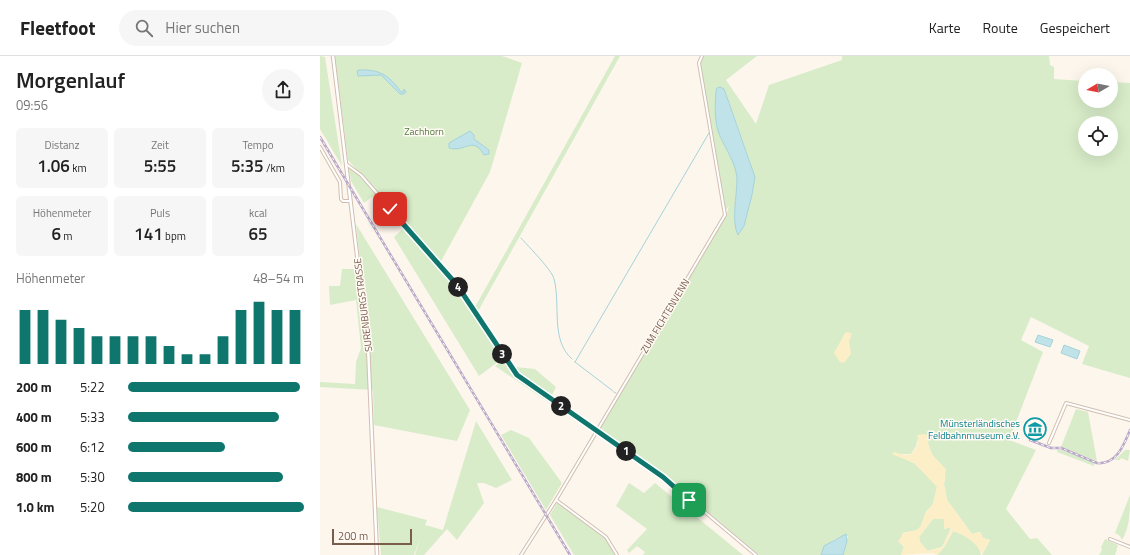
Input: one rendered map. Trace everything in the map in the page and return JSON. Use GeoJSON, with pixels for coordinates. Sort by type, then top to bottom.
{"type":"FeatureCollection","features":[{"type":"Feature","properties":{"kind":"street","name":"SURENBURGSTRASSE"},"geometry":{"type":"LineString","coordinates":[[332,56],[368,346],[377,555]]}},
{"type":"Feature","properties":{"kind":"street","name":"ZUM FICHTENVENN"},"geometry":{"type":"LineString","coordinates":[[521,555],[556,500],[596,430],[725,215],[699,63],[702,56]]}},
{"type":"Feature","properties":{"kind":"street"},"geometry":{"type":"LineString","coordinates":[[320,147],[340,182],[341,199],[343,201],[350,201]]}},
{"type":"Feature","properties":{"kind":"street"},"geometry":{"type":"LineString","coordinates":[[346,164],[361,175],[457,285],[517,375],[663,477],[756,555]]}},
{"type":"Feature","properties":{"kind":"street"},"geometry":{"type":"LineString","coordinates":[[1049,443],[1066,403],[1130,420]]}},
{"type":"Feature","properties":{"kind":"street"},"geometry":{"type":"LineString","coordinates":[[556,500],[606,537],[617,555]]}},
{"type":"Feature","properties":{"kind":"street"},"geometry":{"type":"LineString","coordinates":[[1110,539],[1130,547]]}},
{"type":"Feature","properties":{"kind":"green space"},"geometry":{"type":"Polygon","coordinates":[[[320,56],[325,57],[342,166],[320,129],[320,56]]]}},
{"type":"Feature","properties":{"kind":"green space","name":"Zachhorn"},"geometry":{"type":"Polygon","coordinates":[[[335,56],[502,56],[522,63],[490,172],[440,263],[348,160],[335,56]]]}},
{"type":"Feature","properties":{"kind":"green space"},"geometry":{"type":"Polygon","coordinates":[[[615,56],[620,56],[477,313],[474,309],[615,56]]]}},
{"type":"Feature","properties":{"kind":"green space"},"geometry":{"type":"Polygon","coordinates":[[[704,56],[757,56],[726,80],[756,124],[769,85],[842,60],[842,56],[1049,56],[1050,65],[1054,67],[1054,79],[1078,81],[1078,108],[1118,108],[1118,82],[1130,83],[1130,378],[1082,364],[1089,346],[1031,317],[1021,340],[1043,352],[1009,440],[1036,450],[1006,509],[1030,539],[1037,538],[1052,555],[982,555],[990,540],[983,538],[980,532],[972,534],[947,500],[944,484],[945,477],[941,464],[932,455],[927,440],[919,435],[916,446],[911,454],[893,454],[914,463],[937,487],[933,504],[926,512],[921,526],[917,530],[903,533],[900,543],[904,547],[901,555],[843,555],[848,536],[844,536],[835,539],[828,544],[821,555],[759,555],[676,485],[679,479],[675,485],[602,431],[604,427],[601,431],[599,429],[725,218],[729,206],[726,210],[700,63],[704,56]],[[716,89],[717,124],[718,130],[736,172],[737,185],[735,223],[738,235],[744,226],[747,212],[751,164],[724,89],[716,89]]]}},
{"type":"Feature","properties":{"kind":"green space"},"geometry":{"type":"Polygon","coordinates":[[[349,168],[354,170],[376,194],[364,203],[351,181],[349,168]]]}},
{"type":"Feature","properties":{"kind":"green space"},"geometry":{"type":"Polygon","coordinates":[[[356,224],[470,410],[457,441],[374,425],[373,390],[320,387],[320,382],[355,384],[356,362],[361,348],[356,300],[330,305],[329,286],[340,286],[342,269],[361,269],[356,224]]]}},
{"type":"Feature","properties":{"kind":"green space"},"geometry":{"type":"Polygon","coordinates":[[[404,228],[454,286],[503,358],[479,376],[394,237],[404,228]]]}},
{"type":"Feature","properties":{"kind":"green space"},"geometry":{"type":"Polygon","coordinates":[[[507,358],[509,358],[515,367],[535,369],[556,387],[551,397],[518,375],[507,358]]]}},
{"type":"Feature","properties":{"kind":"green space"},"geometry":{"type":"Polygon","coordinates":[[[504,360],[517,377],[592,429],[591,431],[495,366],[504,360]]]}},
{"type":"Feature","properties":{"kind":"green space"},"geometry":{"type":"Polygon","coordinates":[[[1076,409],[1088,412],[1097,461],[1061,447],[1076,409]]]}},
{"type":"Feature","properties":{"kind":"green space"},"geometry":{"type":"Polygon","coordinates":[[[476,421],[512,480],[496,488],[484,483],[477,483],[484,503],[457,540],[447,529],[424,555],[415,555],[420,538],[414,555],[381,555],[377,507],[427,520],[425,525],[443,530],[476,421]]]}},
{"type":"Feature","properties":{"kind":"green space"},"geometry":{"type":"Polygon","coordinates":[[[511,430],[529,438],[562,483],[546,510],[501,435],[511,430]]]}},
{"type":"Feature","properties":{"kind":"green space"},"geometry":{"type":"Polygon","coordinates":[[[1058,449],[1095,462],[1094,466],[1057,452],[1058,449]]]}},
{"type":"Feature","properties":{"kind":"green space"},"geometry":{"type":"Polygon","coordinates":[[[1125,450],[1130,450],[1128,461],[1121,458],[1120,460],[1115,460],[1125,450]]]}},
{"type":"Feature","properties":{"kind":"green space"},"geometry":{"type":"Polygon","coordinates":[[[629,483],[644,493],[655,483],[743,555],[643,555],[645,552],[637,546],[629,553],[627,550],[647,529],[616,506],[629,483]]]}},
{"type":"Feature","properties":{"kind":"green space"},"geometry":{"type":"Polygon","coordinates":[[[1130,495],[1130,513],[1125,535],[1122,540],[1120,536],[1115,533],[1130,495]]]}},
{"type":"Feature","properties":{"kind":"green space"},"geometry":{"type":"Polygon","coordinates":[[[557,503],[606,539],[616,555],[574,555],[550,515],[557,503]]]}},
{"type":"Feature","properties":{"kind":"green space"},"geometry":{"type":"Polygon","coordinates":[[[933,519],[944,519],[945,529],[949,527],[951,528],[942,547],[927,551],[920,542],[919,537],[933,519]]]}},
{"type":"Feature","properties":{"kind":"green space"},"geometry":{"type":"Polygon","coordinates":[[[953,531],[962,534],[975,543],[981,555],[937,555],[945,546],[953,531]]]}},
{"type":"Feature","properties":{"kind":"green space"},"geometry":{"type":"Polygon","coordinates":[[[1105,539],[1118,545],[1115,555],[1099,555],[1105,539]]]}},
{"type":"Feature","properties":{"kind":"sand"},"geometry":{"type":"Polygon","coordinates":[[[848,332],[852,334],[849,341],[851,354],[844,363],[840,362],[834,353],[845,333],[848,332]]]}},
{"type":"Feature","properties":{"kind":"sand"},"geometry":{"type":"Polygon","coordinates":[[[925,434],[928,436],[930,450],[935,458],[946,469],[944,484],[947,500],[972,534],[980,532],[983,538],[990,540],[982,555],[974,543],[953,531],[945,546],[937,555],[932,553],[901,555],[904,547],[898,542],[903,533],[917,530],[921,526],[926,512],[933,504],[937,487],[914,463],[892,454],[894,452],[905,455],[911,454],[917,445],[917,435],[925,434]],[[933,519],[919,537],[920,542],[928,551],[942,547],[951,529],[949,527],[944,529],[944,519],[933,519]]]}},
{"type":"Feature","properties":{"kind":"water"},"geometry":{"type":"Polygon","coordinates":[[[359,70],[383,74],[392,81],[401,92],[403,92],[404,89],[406,92],[404,94],[400,94],[381,75],[358,76],[357,71],[359,70]]]}},
{"type":"Feature","properties":{"kind":"water"},"geometry":{"type":"Polygon","coordinates":[[[720,87],[724,89],[755,177],[744,226],[738,235],[735,223],[737,186],[736,173],[733,162],[718,131],[716,120],[716,91],[717,88],[720,87]]]}},
{"type":"Feature","properties":{"kind":"water"},"geometry":{"type":"Polygon","coordinates":[[[470,131],[474,135],[474,139],[489,150],[489,154],[484,155],[480,149],[472,145],[455,149],[449,148],[449,143],[470,131]]]}},
{"type":"Feature","properties":{"kind":"water"},"geometry":{"type":"Polygon","coordinates":[[[1038,335],[1053,340],[1050,347],[1035,342],[1038,335]]]}},
{"type":"Feature","properties":{"kind":"water"},"geometry":{"type":"Polygon","coordinates":[[[1064,345],[1080,351],[1077,359],[1061,353],[1064,345]]]}},
{"type":"Feature","properties":{"kind":"water"},"geometry":{"type":"Polygon","coordinates":[[[846,534],[847,541],[843,555],[821,555],[824,546],[846,534]]]}},
{"type":"Feature","properties":{"kind":"waterway"},"geometry":{"type":"LineString","coordinates":[[575,362],[709,133]]}},
{"type":"Feature","properties":{"kind":"waterway"},"geometry":{"type":"LineString","coordinates":[[521,238],[545,264],[554,279],[557,300],[558,332],[565,351],[572,359]]}},
{"type":"Feature","properties":{"kind":"waterway"},"geometry":{"type":"LineString","coordinates":[[575,362],[613,391]]}},
{"type":"Feature","properties":{"kind":"railway"},"geometry":{"type":"LineString","coordinates":[[320,137],[570,555]]}},
{"type":"Feature","properties":{"kind":"railway"},"geometry":{"type":"LineString","coordinates":[[1030,440],[1051,448],[1061,448],[1097,463],[1104,463],[1110,461],[1119,452],[1130,430]]}},
{"type":"Feature","properties":{"kind":"place","name":"Münsterländisches Feldbahnmuseum e.V."},"geometry":{"type":"Point","coordinates":[1035,429]}},
{"type":"Feature","properties":{"kind":"route"},"geometry":{"type":"LineString","coordinates":[[390,209],[457,285],[517,375],[663,477],[689,500]]}}]}
